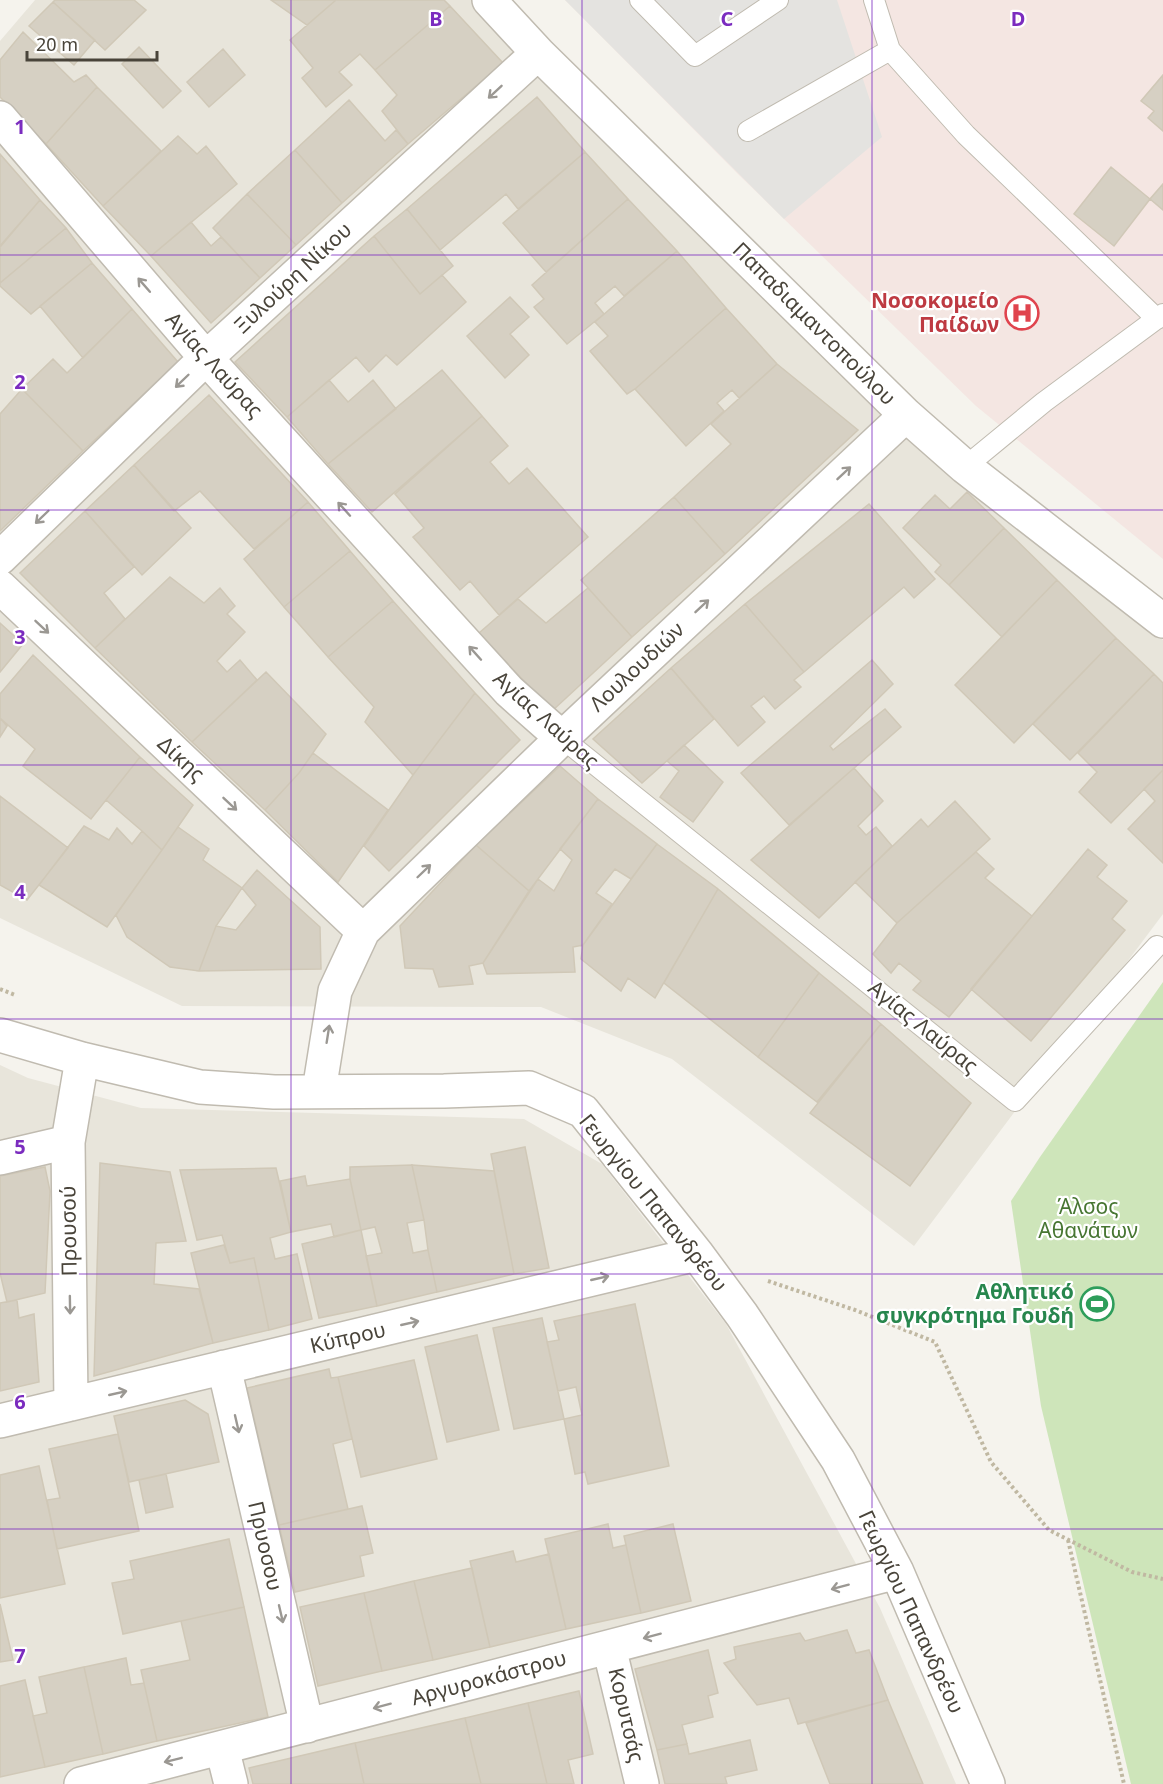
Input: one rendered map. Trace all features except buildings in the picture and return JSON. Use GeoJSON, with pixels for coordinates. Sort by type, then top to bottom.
{"type":"FeatureCollection","features":[{"type":"Feature","properties":{"kind":"street","name":"Παπαδιαμαντοπούλου"},"geometry":{"type":"LineString","coordinates":[[489,0],[538,53],[906,415],[965,467],[1163,621]]}},
{"type":"Feature","properties":{"kind":"street","name":"Ξυλούρη Νίκου"},"geometry":{"type":"LineString","coordinates":[[0,558],[206,358],[538,53]]}},
{"type":"Feature","properties":{"kind":"street","name":"Αγίας Λαύρας"},"geometry":{"type":"LineString","coordinates":[[0,118],[206,358],[509,691],[562,738]]}},
{"type":"Feature","properties":{"kind":"street","name":"Λουλουδιών"},"geometry":{"type":"LineString","coordinates":[[319,1091],[335,991],[363,931],[562,738],[906,415]]}},
{"type":"Feature","properties":{"kind":"street","name":"Δίκης"},"geometry":{"type":"LineString","coordinates":[[0,586],[363,931]]}},
{"type":"Feature","properties":{"kind":"street","name":"Γεωργίου Παπανδρέου"},"geometry":{"type":"LineString","coordinates":[[0,1035],[82,1059],[200,1087],[274,1092],[529,1088],[584,1112],[697,1254],[742,1315],[838,1460],[897,1572],[987,1784]]}},
{"type":"Feature","properties":{"kind":"street","name":"Προυσού"},"geometry":{"type":"LineString","coordinates":[[71,1404],[68,1142],[82,1059]]}},
{"type":"Feature","properties":{"kind":"street"},"geometry":{"type":"LineString","coordinates":[[0,1158],[68,1142]]}},
{"type":"Feature","properties":{"kind":"street","name":"Κύπρου"},"geometry":{"type":"LineString","coordinates":[[0,1421],[697,1254]]}},
{"type":"Feature","properties":{"kind":"street","name":"Πρυοσου"},"geometry":{"type":"LineString","coordinates":[[224,1367],[307,1726]]}},
{"type":"Feature","properties":{"kind":"street","name":"Αργυροκάστρου"},"geometry":{"type":"LineString","coordinates":[[81,1784],[897,1572]]}},
{"type":"Feature","properties":{"kind":"street","name":"Κορυτσάς"},"geometry":{"type":"LineString","coordinates":[[609,1647],[642,1784]]}},
{"type":"Feature","properties":{"kind":"street"},"geometry":{"type":"LineString","coordinates":[[222,1748],[231,1784]]}},
{"type":"Feature","properties":{"kind":"lane"},"geometry":{"type":"LineString","coordinates":[[640,0],[695,56],[778,0]]}},
{"type":"Feature","properties":{"kind":"lane"},"geometry":{"type":"LineString","coordinates":[[874,0],[890,50],[966,135],[1160,316],[1044,402],[965,467]]}},
{"type":"Feature","properties":{"kind":"lane"},"geometry":{"type":"LineString","coordinates":[[748,131],[890,50]]}},
{"type":"Feature","properties":{"kind":"lane","name":"Αγίας Λαύρας"},"geometry":{"type":"LineString","coordinates":[[562,738],[1015,1101],[1157,946]]}},
{"type":"Feature","properties":{"kind":"path"},"geometry":{"type":"LineString","coordinates":[[765,1281],[855,1310],[935,1342],[991,1462],[1049,1530],[1132,1572],[1163,1579]]}},
{"type":"Feature","properties":{"kind":"path"},"geometry":{"type":"LineString","coordinates":[[1068,1539],[1124,1784]]}},
{"type":"Feature","properties":{"kind":"shaded area"},"geometry":{"type":"Polygon","coordinates":[[[35,0],[477,0],[911,434],[1163,640],[1163,914],[914,1246],[672,1059],[541,1007],[182,1006],[0,918],[0,41],[35,0]]]}},
{"type":"Feature","properties":{"kind":"shaded area","name":"Νοσοκομείο Παίδων"},"geometry":{"type":"Polygon","coordinates":[[[565,0],[1163,0],[1163,559],[976,406],[739,175],[565,0]]]}},
{"type":"Feature","properties":{"kind":"shaded area"},"geometry":{"type":"Polygon","coordinates":[[[565,0],[837,0],[882,137],[784,219],[565,0]]]}},
{"type":"Feature","properties":{"kind":"shaded area"},"geometry":{"type":"Polygon","coordinates":[[[0,1065],[28,1078],[141,1108],[524,1119],[602,1164],[726,1324],[880,1608],[956,1784],[0,1784],[0,1065]]]}},
{"type":"Feature","properties":{"kind":"green space","name":"Άλσος Αθανάτων"},"geometry":{"type":"Polygon","coordinates":[[[1163,982],[1163,1784],[1131,1784],[1041,1406],[1011,1201],[1163,982]]]}},
{"type":"Feature","properties":{"kind":"place","name":"Νοσοκομείο Παίδων"},"geometry":{"type":"Point","coordinates":[1022,313]}},
{"type":"Feature","properties":{"kind":"place","name":"Αθλητικό συγκρότημα Γουδή"},"geometry":{"type":"Point","coordinates":[1097,1304]}}]}
